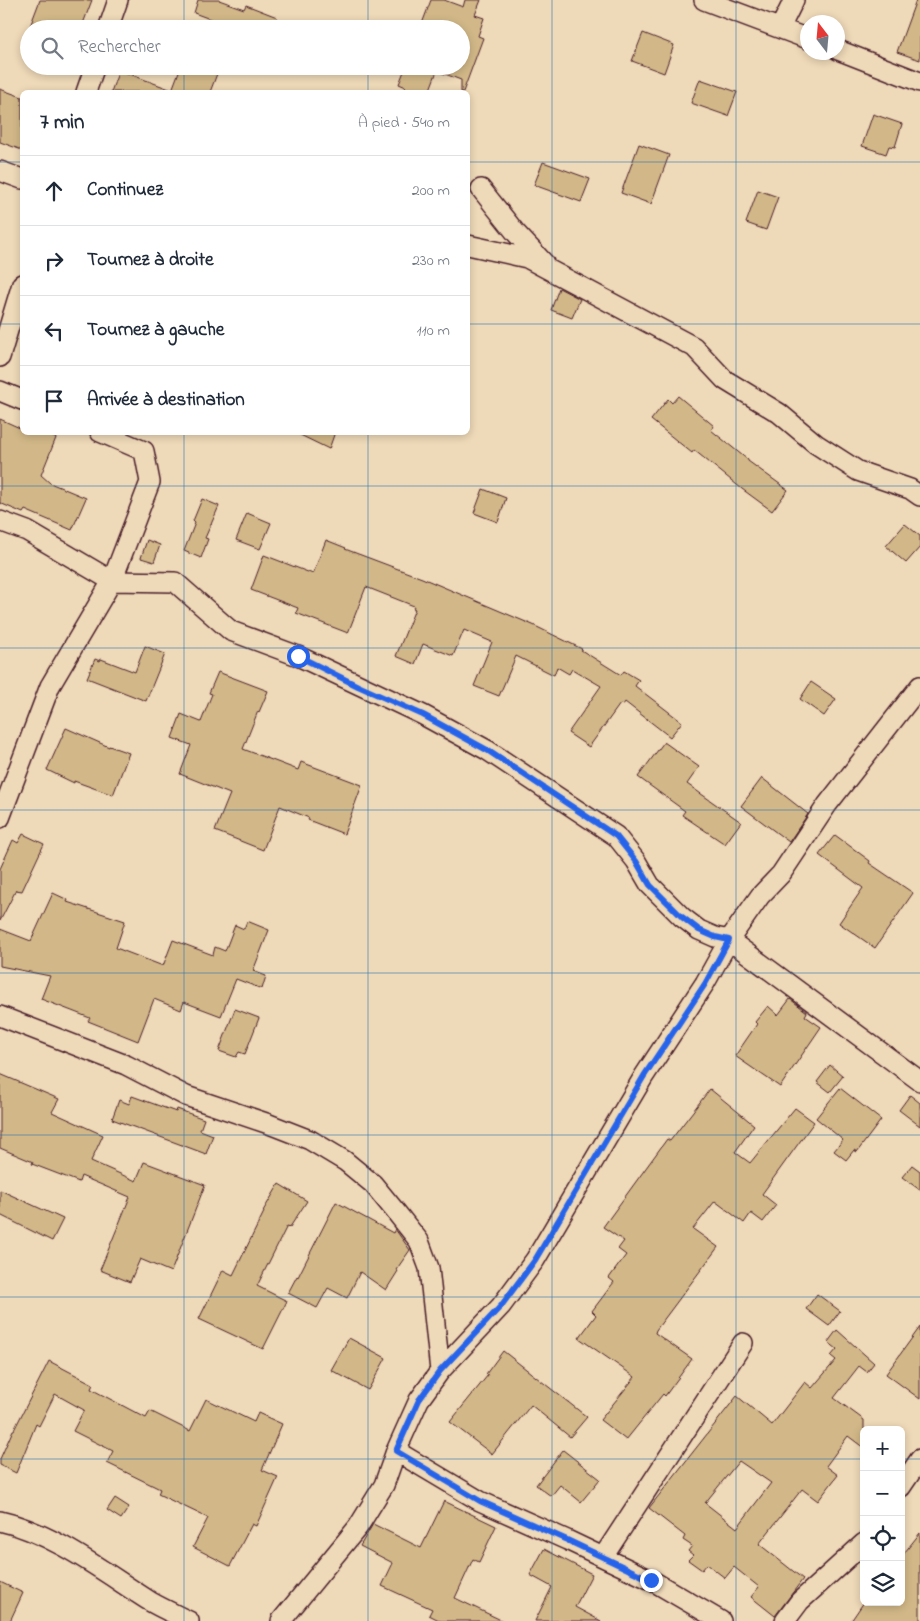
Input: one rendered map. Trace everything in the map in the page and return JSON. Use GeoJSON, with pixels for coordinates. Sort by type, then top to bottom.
{"type":"FeatureCollection","features":[{"type":"Feature","properties":{"kind":"street"},"geometry":{"type":"LineString","coordinates":[[111,20],[118,0]]}},
{"type":"Feature","properties":{"kind":"street"},"geometry":{"type":"LineString","coordinates":[[704,0],[800,36]]}},
{"type":"Feature","properties":{"kind":"street"},"geometry":{"type":"LineString","coordinates":[[780,28],[794,0]]}},
{"type":"Feature","properties":{"kind":"street"},"geometry":{"type":"LineString","coordinates":[[845,53],[920,82]]}},
{"type":"Feature","properties":{"kind":"street"},"geometry":{"type":"LineString","coordinates":[[87,90],[92,75]]}},
{"type":"Feature","properties":{"kind":"street"},"geometry":{"type":"LineString","coordinates":[[0,171],[20,178]]}},
{"type":"Feature","properties":{"kind":"street"},"geometry":{"type":"LineString","coordinates":[[481,189],[516,233],[550,269]]}},
{"type":"Feature","properties":{"kind":"street"},"geometry":{"type":"LineString","coordinates":[[470,245],[527,258],[694,346],[725,380],[779,413],[816,444],[858,471],[910,489],[920,496]]}},
{"type":"Feature","properties":{"kind":"street"},"geometry":{"type":"LineString","coordinates":[[0,356],[20,291]]}},
{"type":"Feature","properties":{"kind":"street"},"geometry":{"type":"LineString","coordinates":[[0,391],[20,399]]}},
{"type":"Feature","properties":{"kind":"street"},"geometry":{"type":"LineString","coordinates":[[0,818],[50,686],[112,581],[150,482],[144,451],[107,435]]}},
{"type":"Feature","properties":{"kind":"street"},"geometry":{"type":"LineString","coordinates":[[0,521],[27,531],[112,581],[176,582],[231,631],[298,656],[358,686],[423,715],[487,750],[616,836],[636,861],[650,885],[682,917],[699,930],[715,937],[729,940],[920,1081]]}},
{"type":"Feature","properties":{"kind":"street"},"geometry":{"type":"LineString","coordinates":[[281,1621],[358,1527],[384,1485],[396,1451],[419,1400],[440,1371],[501,1306],[535,1260],[644,1076],[705,984],[729,940],[760,896],[781,874],[827,805],[920,686]]}},
{"type":"Feature","properties":{"kind":"street"},"geometry":{"type":"LineString","coordinates":[[0,1016],[126,1065],[186,1096],[310,1140],[345,1161],[372,1184],[419,1241],[429,1268],[440,1371]]}},
{"type":"Feature","properties":{"kind":"street"},"geometry":{"type":"LineString","coordinates":[[603,1557],[743,1343]]}},
{"type":"Feature","properties":{"kind":"street"},"geometry":{"type":"LineString","coordinates":[[396,1451],[480,1501],[651,1580],[721,1621]]}},
{"type":"Feature","properties":{"kind":"street"},"geometry":{"type":"LineString","coordinates":[[905,1481],[920,1459]]}},
{"type":"Feature","properties":{"kind":"street"},"geometry":{"type":"LineString","coordinates":[[0,1521],[16,1525],[51,1541],[96,1566],[153,1603],[189,1621]]}},
{"type":"Feature","properties":{"kind":"street"},"geometry":{"type":"LineString","coordinates":[[785,1621],[800,1601],[860,1547]]}},
{"type":"Feature","properties":{"kind":"building"},"geometry":{"type":"Polygon","coordinates":[[[40,0],[92,0],[84,20],[32,20],[40,0]]]}},
{"type":"Feature","properties":{"kind":"building"},"geometry":{"type":"Polygon","coordinates":[[[198,0],[219,0],[244,9],[246,5],[277,17],[276,20],[213,20],[194,13],[198,0]]]}},
{"type":"Feature","properties":{"kind":"building"},"geometry":{"type":"Polygon","coordinates":[[[431,0],[444,0],[463,7],[465,0],[481,0],[475,15],[484,18],[478,36],[483,38],[470,73],[470,20],[423,20],[431,0]]]}},
{"type":"Feature","properties":{"kind":"building"},"geometry":{"type":"Polygon","coordinates":[[[916,0],[920,0],[920,60],[897,52],[916,0]]]}},
{"type":"Feature","properties":{"kind":"building"},"geometry":{"type":"Polygon","coordinates":[[[643,33],[674,45],[664,73],[632,61],[643,33]]]}},
{"type":"Feature","properties":{"kind":"building"},"geometry":{"type":"Polygon","coordinates":[[[117,75],[132,75],[172,90],[112,90],[117,75]]]}},
{"type":"Feature","properties":{"kind":"building"},"geometry":{"type":"Polygon","coordinates":[[[178,75],[217,75],[211,90],[172,90],[178,75]]]}},
{"type":"Feature","properties":{"kind":"building"},"geometry":{"type":"Polygon","coordinates":[[[402,75],[435,75],[430,90],[404,90],[406,87],[399,84],[402,75]]]}},
{"type":"Feature","properties":{"kind":"building"},"geometry":{"type":"Polygon","coordinates":[[[448,75],[469,75],[464,90],[461,90],[461,80],[448,75]]]}},
{"type":"Feature","properties":{"kind":"building"},"geometry":{"type":"Polygon","coordinates":[[[700,79],[737,92],[728,116],[691,103],[700,79]]]}},
{"type":"Feature","properties":{"kind":"building"},"geometry":{"type":"Polygon","coordinates":[[[0,89],[20,96],[20,149],[0,142],[0,89]]]}},
{"type":"Feature","properties":{"kind":"building"},"geometry":{"type":"Polygon","coordinates":[[[873,114],[902,124],[895,147],[889,146],[886,154],[862,146],[873,114]]]}},
{"type":"Feature","properties":{"kind":"building"},"geometry":{"type":"Polygon","coordinates":[[[639,144],[669,155],[651,204],[621,193],[639,144]]]}},
{"type":"Feature","properties":{"kind":"building"},"geometry":{"type":"Polygon","coordinates":[[[543,162],[590,179],[581,202],[534,185],[543,162]]]}},
{"type":"Feature","properties":{"kind":"building"},"geometry":{"type":"Polygon","coordinates":[[[758,190],[778,197],[766,230],[746,223],[758,190]]]}},
{"type":"Feature","properties":{"kind":"building"},"geometry":{"type":"Polygon","coordinates":[[[559,288],[580,299],[572,318],[551,310],[559,288]]]}},
{"type":"Feature","properties":{"kind":"building"},"geometry":{"type":"Polygon","coordinates":[[[678,396],[714,426],[711,430],[748,461],[788,490],[772,511],[694,450],[692,453],[651,420],[668,399],[672,403],[678,396]]]}},
{"type":"Feature","properties":{"kind":"building"},"geometry":{"type":"Polygon","coordinates":[[[0,419],[20,428],[20,435],[48,435],[56,438],[41,475],[50,483],[86,498],[72,530],[25,510],[23,513],[0,503],[0,419]]]}},
{"type":"Feature","properties":{"kind":"building"},"geometry":{"type":"Polygon","coordinates":[[[300,435],[334,435],[329,449],[300,435]]]}},
{"type":"Feature","properties":{"kind":"building"},"geometry":{"type":"Polygon","coordinates":[[[483,489],[506,498],[498,522],[474,513],[483,489]]]}},
{"type":"Feature","properties":{"kind":"building"},"geometry":{"type":"Polygon","coordinates":[[[202,499],[219,506],[205,538],[208,539],[201,558],[184,551],[202,499]]]}},
{"type":"Feature","properties":{"kind":"building"},"geometry":{"type":"Polygon","coordinates":[[[247,513],[271,523],[260,549],[236,540],[247,513]]]}},
{"type":"Feature","properties":{"kind":"building"},"geometry":{"type":"Polygon","coordinates":[[[905,524],[920,536],[920,547],[906,563],[886,546],[905,524]]]}},
{"type":"Feature","properties":{"kind":"building"},"geometry":{"type":"Polygon","coordinates":[[[147,540],[160,545],[154,562],[141,558],[147,540]]]}},
{"type":"Feature","properties":{"kind":"building"},"geometry":{"type":"Polygon","coordinates":[[[326,540],[533,625],[582,649],[621,675],[624,671],[639,680],[635,686],[682,722],[670,737],[625,702],[623,705],[620,704],[589,747],[568,733],[601,686],[572,669],[569,674],[557,667],[554,675],[516,656],[499,696],[474,686],[492,642],[464,630],[453,656],[423,644],[415,664],[396,656],[415,609],[413,608],[414,606],[366,587],[348,633],[296,613],[298,608],[251,590],[264,555],[313,574],[326,540]]]}},
{"type":"Feature","properties":{"kind":"building"},"geometry":{"type":"Polygon","coordinates":[[[145,646],[165,654],[146,701],[87,678],[95,659],[100,661],[101,659],[135,672],[145,646]]]}},
{"type":"Feature","properties":{"kind":"building"},"geometry":{"type":"Polygon","coordinates":[[[218,672],[268,691],[243,749],[298,770],[301,762],[362,785],[344,834],[308,820],[309,818],[280,806],[263,850],[215,831],[230,794],[180,774],[191,745],[172,738],[181,714],[201,722],[212,694],[209,693],[218,672]]]}},
{"type":"Feature","properties":{"kind":"building"},"geometry":{"type":"Polygon","coordinates":[[[811,682],[836,699],[824,716],[800,699],[811,682]]]}},
{"type":"Feature","properties":{"kind":"building"},"geometry":{"type":"Polygon","coordinates":[[[66,728],[109,747],[129,753],[113,795],[74,781],[74,783],[47,770],[66,728]]]}},
{"type":"Feature","properties":{"kind":"building"},"geometry":{"type":"Polygon","coordinates":[[[664,742],[699,767],[687,784],[741,822],[725,844],[682,815],[685,811],[638,777],[664,742]]]}},
{"type":"Feature","properties":{"kind":"building"},"geometry":{"type":"Polygon","coordinates":[[[762,778],[808,814],[789,842],[741,806],[762,778]]]}},
{"type":"Feature","properties":{"kind":"building"},"geometry":{"type":"Polygon","coordinates":[[[23,834],[44,844],[22,891],[16,890],[0,921],[0,869],[13,840],[18,843],[23,834]]]}},
{"type":"Feature","properties":{"kind":"building"},"geometry":{"type":"Polygon","coordinates":[[[835,835],[870,861],[869,863],[913,893],[875,948],[839,923],[863,888],[819,855],[835,835]]]}},
{"type":"Feature","properties":{"kind":"building"},"geometry":{"type":"Polygon","coordinates":[[[53,893],[68,900],[67,902],[125,921],[116,948],[163,966],[173,940],[213,955],[215,947],[225,951],[235,925],[244,929],[247,921],[269,930],[253,971],[266,976],[262,989],[236,979],[221,1016],[184,1002],[181,1010],[154,999],[138,1041],[88,1021],[90,1018],[41,999],[50,976],[0,966],[0,929],[31,941],[53,893]]]}},
{"type":"Feature","properties":{"kind":"building"},"geometry":{"type":"Polygon","coordinates":[[[790,999],[807,1012],[805,1016],[821,1027],[780,1087],[735,1056],[757,1024],[755,1022],[768,1006],[778,1015],[790,999]]]}},
{"type":"Feature","properties":{"kind":"building"},"geometry":{"type":"Polygon","coordinates":[[[235,1009],[259,1018],[245,1054],[239,1052],[236,1057],[219,1051],[235,1009]]]}},
{"type":"Feature","properties":{"kind":"building"},"geometry":{"type":"Polygon","coordinates":[[[830,1065],[843,1076],[830,1092],[817,1082],[830,1065]]]}},
{"type":"Feature","properties":{"kind":"building"},"geometry":{"type":"Polygon","coordinates":[[[0,1074],[59,1099],[52,1112],[103,1135],[91,1161],[136,1181],[144,1162],[205,1185],[171,1272],[140,1259],[130,1282],[100,1270],[130,1197],[81,1176],[79,1182],[32,1164],[33,1162],[0,1148],[0,1074]]]}},
{"type":"Feature","properties":{"kind":"building"},"geometry":{"type":"Polygon","coordinates":[[[840,1088],[881,1120],[857,1152],[854,1150],[846,1160],[834,1151],[843,1140],[816,1118],[840,1088]]]}},
{"type":"Feature","properties":{"kind":"building"},"geometry":{"type":"Polygon","coordinates":[[[710,1089],[754,1125],[735,1152],[750,1163],[795,1108],[814,1122],[762,1194],[776,1205],[763,1222],[751,1213],[744,1223],[715,1201],[693,1229],[718,1247],[655,1333],[692,1359],[665,1396],[663,1394],[626,1440],[600,1420],[635,1377],[579,1338],[596,1315],[592,1311],[614,1282],[609,1278],[626,1255],[618,1249],[624,1241],[603,1227],[667,1139],[670,1141],[710,1089]]]}},
{"type":"Feature","properties":{"kind":"building"},"geometry":{"type":"Polygon","coordinates":[[[910,1095],[920,1103],[920,1126],[899,1110],[910,1095]]]}},
{"type":"Feature","properties":{"kind":"building"},"geometry":{"type":"Polygon","coordinates":[[[132,1096],[176,1112],[177,1109],[204,1119],[200,1130],[213,1135],[206,1154],[112,1119],[119,1100],[129,1104],[132,1096]]]}},
{"type":"Feature","properties":{"kind":"building"},"geometry":{"type":"Polygon","coordinates":[[[912,1165],[920,1171],[920,1190],[902,1177],[912,1165]]]}},
{"type":"Feature","properties":{"kind":"building"},"geometry":{"type":"Polygon","coordinates":[[[279,1184],[307,1201],[290,1227],[287,1226],[257,1286],[287,1301],[263,1349],[199,1319],[223,1270],[233,1275],[263,1211],[279,1184]]]}},
{"type":"Feature","properties":{"kind":"building"},"geometry":{"type":"Polygon","coordinates":[[[0,1190],[63,1219],[52,1241],[0,1215],[0,1190]]]}},
{"type":"Feature","properties":{"kind":"building"},"geometry":{"type":"Polygon","coordinates":[[[336,1202],[393,1233],[395,1229],[410,1250],[396,1270],[398,1271],[386,1290],[360,1272],[347,1298],[328,1288],[317,1308],[288,1293],[336,1202]]]}},
{"type":"Feature","properties":{"kind":"building"},"geometry":{"type":"Polygon","coordinates":[[[817,1294],[840,1311],[829,1326],[806,1309],[817,1294]]]}},
{"type":"Feature","properties":{"kind":"building"},"geometry":{"type":"Polygon","coordinates":[[[920,1327],[920,1399],[886,1374],[920,1327]]]}},
{"type":"Feature","properties":{"kind":"building"},"geometry":{"type":"Polygon","coordinates":[[[837,1330],[874,1363],[867,1372],[859,1366],[834,1398],[864,1420],[864,1426],[860,1426],[860,1445],[848,1436],[826,1466],[838,1475],[818,1501],[802,1489],[759,1544],[803,1579],[775,1616],[751,1597],[759,1587],[734,1567],[725,1578],[707,1564],[702,1570],[688,1560],[693,1555],[688,1551],[692,1546],[683,1540],[685,1536],[649,1508],[737,1396],[772,1425],[805,1382],[812,1388],[836,1360],[831,1356],[837,1349],[828,1342],[837,1330]],[[739,1461],[705,1503],[737,1528],[771,1483],[739,1461]]]}},
{"type":"Feature","properties":{"kind":"building"},"geometry":{"type":"Polygon","coordinates":[[[349,1338],[386,1358],[368,1390],[331,1370],[349,1338]]]}},
{"type":"Feature","properties":{"kind":"building"},"geometry":{"type":"Polygon","coordinates":[[[503,1351],[587,1417],[570,1437],[531,1405],[492,1454],[450,1422],[488,1375],[486,1374],[503,1351]]]}},
{"type":"Feature","properties":{"kind":"building"},"geometry":{"type":"Polygon","coordinates":[[[49,1361],[93,1384],[91,1389],[146,1418],[150,1411],[190,1431],[206,1399],[254,1422],[258,1413],[282,1424],[262,1470],[278,1477],[256,1526],[252,1524],[230,1566],[193,1547],[208,1518],[158,1494],[160,1489],[107,1463],[113,1451],[73,1431],[84,1410],[55,1394],[39,1426],[36,1424],[16,1473],[0,1465],[0,1459],[13,1430],[49,1361]]]}},
{"type":"Feature","properties":{"kind":"building"},"geometry":{"type":"Polygon","coordinates":[[[563,1450],[600,1479],[581,1502],[560,1485],[551,1496],[536,1485],[563,1450]]]}},
{"type":"Feature","properties":{"kind":"building"},"geometry":{"type":"Polygon","coordinates":[[[115,1498],[129,1507],[121,1519],[107,1510],[115,1498]]]}},
{"type":"Feature","properties":{"kind":"building"},"geometry":{"type":"Polygon","coordinates":[[[444,1501],[496,1526],[479,1562],[473,1559],[455,1598],[503,1621],[441,1621],[429,1615],[432,1609],[382,1586],[393,1563],[360,1546],[373,1524],[421,1548],[444,1501]]]}},
{"type":"Feature","properties":{"kind":"building"},"geometry":{"type":"Polygon","coordinates":[[[920,1533],[920,1621],[851,1621],[861,1606],[905,1606],[905,1552],[920,1533]]]}},
{"type":"Feature","properties":{"kind":"building"},"geometry":{"type":"Polygon","coordinates":[[[544,1549],[592,1574],[575,1607],[601,1621],[535,1621],[552,1587],[530,1575],[544,1549]]]}},
{"type":"Feature","properties":{"kind":"building"},"geometry":{"type":"Polygon","coordinates":[[[0,1582],[23,1593],[10,1621],[0,1621],[0,1582]]]}},
{"type":"Feature","properties":{"kind":"route"},"geometry":{"type":"LineString","coordinates":[[298,656],[358,686],[423,715],[487,750],[571,808],[616,836],[636,861],[650,885],[682,917],[699,930],[715,937],[729,940],[705,984],[644,1076],[535,1260],[501,1306],[440,1371],[419,1400],[396,1451],[480,1501],[651,1580]]}}]}
